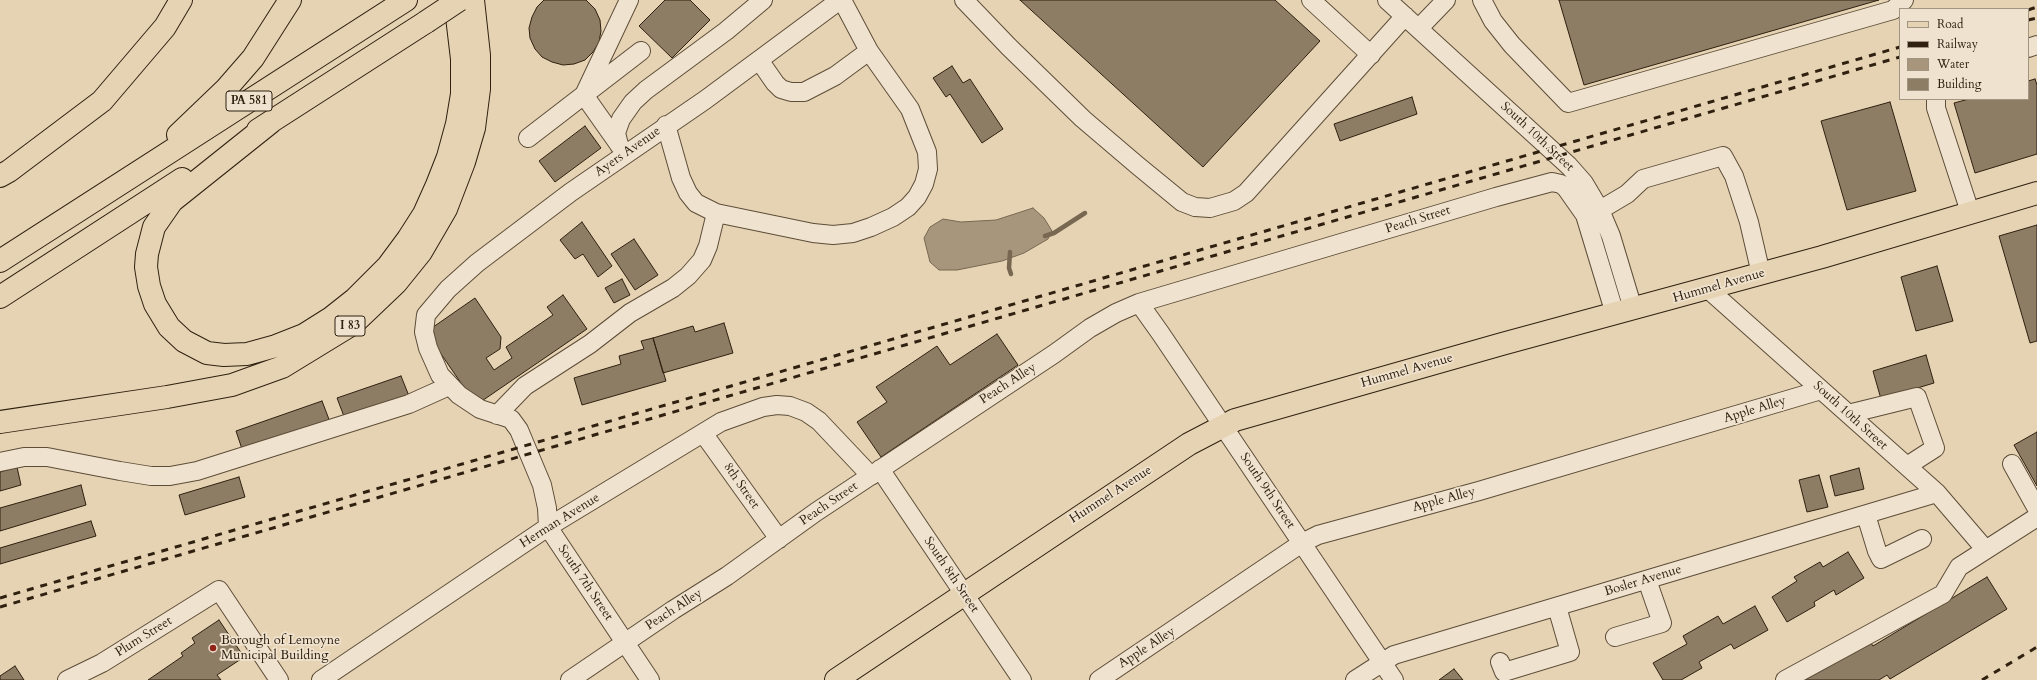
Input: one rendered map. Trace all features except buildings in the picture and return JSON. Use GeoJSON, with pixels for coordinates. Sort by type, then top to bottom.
{"type":"FeatureCollection","features":[{"type":"Feature","properties":{"kind":"main road"},"geometry":{"type":"LineString","coordinates":[[0,176],[9,171],[102,101],[165,27],[181,0]]}},
{"type":"Feature","properties":{"kind":"main road"},"geometry":{"type":"LineString","coordinates":[[0,261],[92,203],[190,125],[226,89],[253,58],[290,0]]}},
{"type":"Feature","properties":{"kind":"main road","name":"PA 581"},"geometry":{"type":"LineString","coordinates":[[92,203],[406,0]]}},
{"type":"Feature","properties":{"kind":"main road"},"geometry":{"type":"LineString","coordinates":[[271,122],[172,201],[154,228],[147,254],[146,267],[149,286],[155,304],[169,327],[184,341],[207,352],[224,355],[247,354],[276,346],[304,335],[331,318],[355,298],[388,266],[408,240],[424,214],[448,157],[462,94],[462,59],[455,0]]}},
{"type":"Feature","properties":{"kind":"main road","name":"PA 581"},"geometry":{"type":"LineString","coordinates":[[0,297],[459,0]]}},
{"type":"Feature","properties":{"kind":"main road","name":"I 83"},"geometry":{"type":"LineString","coordinates":[[0,422],[167,397],[232,385],[282,367],[354,323],[396,283],[421,252],[446,209],[464,162],[474,128],[479,89],[480,55],[473,0]]}},
{"type":"Feature","properties":{"kind":"main road","name":"Hummel Avenue"},"geometry":{"type":"LineString","coordinates":[[836,680],[1189,444],[1222,426],[1255,413],[1708,289],[2037,193]]}},
{"type":"Feature","properties":{"kind":"street"},"geometry":{"type":"LineString","coordinates":[[584,95],[629,0]]}},
{"type":"Feature","properties":{"kind":"street"},"geometry":{"type":"LineString","coordinates":[[622,149],[616,133],[622,119],[633,102],[646,90],[726,31],[763,0]]}},
{"type":"Feature","properties":{"kind":"street"},"geometry":{"type":"LineString","coordinates":[[666,125],[681,178],[688,193],[696,203],[716,213],[813,233],[833,235],[853,233],[871,227],[893,217],[908,207],[917,197],[924,184],[928,169],[927,152],[910,110],[868,51],[841,0]]}},
{"type":"Feature","properties":{"kind":"street","name":"Ayers Avenue"},"geometry":{"type":"LineString","coordinates":[[449,386],[435,366],[424,332],[426,315],[448,289],[477,263],[622,149],[666,125],[841,0]]}},
{"type":"Feature","properties":{"kind":"street"},"geometry":{"type":"LineString","coordinates":[[1311,0],[1371,55]]}},
{"type":"Feature","properties":{"kind":"street","name":"South 10th Street"},"geometry":{"type":"LineString","coordinates":[[1388,0],[1570,166],[1584,183],[1600,210],[1611,236],[1624,312]]}},
{"type":"Feature","properties":{"kind":"street"},"geometry":{"type":"LineString","coordinates":[[1419,28],[1446,0]]}},
{"type":"Feature","properties":{"kind":"street"},"geometry":{"type":"LineString","coordinates":[[1482,0],[1493,21],[1512,45],[1568,103],[1893,10],[1904,0]]}},
{"type":"Feature","properties":{"kind":"street"},"geometry":{"type":"LineString","coordinates":[[972,3],[1008,47],[1083,120],[1182,202],[1195,207],[1210,208],[1224,206],[1246,193],[1405,16]]}},
{"type":"Feature","properties":{"kind":"street"},"geometry":{"type":"LineString","coordinates":[[528,138],[641,51]]}},
{"type":"Feature","properties":{"kind":"street"},"geometry":{"type":"LineString","coordinates":[[759,60],[781,89],[791,92],[804,92],[835,76],[868,51]]}},
{"type":"Feature","properties":{"kind":"street"},"geometry":{"type":"LineString","coordinates":[[584,95],[622,149]]}},
{"type":"Feature","properties":{"kind":"street"},"geometry":{"type":"LineString","coordinates":[[1936,100],[1936,108],[1970,212]]}},
{"type":"Feature","properties":{"kind":"street"},"geometry":{"type":"LineString","coordinates":[[1600,210],[1627,194],[1644,179],[1723,156],[1734,176],[1748,222],[1761,274]]}},
{"type":"Feature","properties":{"kind":"street","name":"Peach Street"},"geometry":{"type":"LineString","coordinates":[[1139,303],[1496,197],[1552,182],[1561,184],[1566,188],[1585,215],[1624,312]]}},
{"type":"Feature","properties":{"kind":"street"},"geometry":{"type":"LineString","coordinates":[[497,415],[525,386],[590,344],[630,313],[672,288],[688,276],[702,260],[708,246],[716,213]]}},
{"type":"Feature","properties":{"kind":"street","name":"South 10th Street"},"geometry":{"type":"LineString","coordinates":[[1708,289],[1937,494],[1985,549]]}},
{"type":"Feature","properties":{"kind":"street","name":"South 9th Street"},"geometry":{"type":"LineString","coordinates":[[1139,303],[1394,680]]}},
{"type":"Feature","properties":{"kind":"street","name":"Peach Alley"},"geometry":{"type":"LineString","coordinates":[[876,472],[1054,354],[1090,328],[1116,313],[1139,303]]}},
{"type":"Feature","properties":{"kind":"street"},"geometry":{"type":"LineString","coordinates":[[0,462],[24,457],[47,457],[151,476],[170,476],[197,470],[409,404],[449,386],[480,409],[512,419],[519,430],[542,485],[547,508],[548,527]]}},
{"type":"Feature","properties":{"kind":"street","name":"Apple Alley"},"geometry":{"type":"LineString","coordinates":[[1099,680],[1302,543],[1318,535],[1479,491],[1821,390]]}},
{"type":"Feature","properties":{"kind":"street"},"geometry":{"type":"LineString","coordinates":[[1848,414],[1918,397],[1935,448],[1907,466]]}},
{"type":"Feature","properties":{"kind":"street","name":"Herman Avenue"},"geometry":{"type":"LineString","coordinates":[[321,680],[548,527],[674,452],[703,432],[722,422],[763,407],[777,405],[790,406],[813,417]]}},
{"type":"Feature","properties":{"kind":"street","name":"South 8th Street"},"geometry":{"type":"LineString","coordinates":[[813,417],[876,472],[964,594],[1022,680]]}},
{"type":"Feature","properties":{"kind":"street","name":"8th Street"},"geometry":{"type":"LineString","coordinates":[[703,432],[778,539]]}},
{"type":"Feature","properties":{"kind":"street"},"geometry":{"type":"LineString","coordinates":[[2012,464],[2037,509]]}},
{"type":"Feature","properties":{"kind":"street","name":"Peach Street"},"geometry":{"type":"LineString","coordinates":[[778,539],[876,472]]}},
{"type":"Feature","properties":{"kind":"street","name":"Bosler Avenue"},"geometry":{"type":"LineString","coordinates":[[1355,680],[1394,655],[1937,494]]}},
{"type":"Feature","properties":{"kind":"street"},"geometry":{"type":"LineString","coordinates":[[1866,514],[1876,551],[1881,559],[1922,539]]}},
{"type":"Feature","properties":{"kind":"street"},"geometry":{"type":"LineString","coordinates":[[1785,680],[1943,594],[1959,567],[2037,517]]}},
{"type":"Feature","properties":{"kind":"street","name":"South 7th Street"},"geometry":{"type":"LineString","coordinates":[[548,527],[650,680]]}},
{"type":"Feature","properties":{"kind":"street","name":"Peach Alley"},"geometry":{"type":"LineString","coordinates":[[570,680],[727,576],[778,539]]}},
{"type":"Feature","properties":{"kind":"street"},"geometry":{"type":"LineString","coordinates":[[1615,637],[1662,623],[1647,580]]}},
{"type":"Feature","properties":{"kind":"street","name":"Plum Street"},"geometry":{"type":"LineString","coordinates":[[66,680],[102,663],[219,590],[279,680]]}},
{"type":"Feature","properties":{"kind":"street"},"geometry":{"type":"LineString","coordinates":[[1500,662],[1504,672],[1570,652],[1556,607]]}},
{"type":"Feature","properties":{"kind":"water"},"geometry":{"type":"Polygon","coordinates":[[[1033,208],[1044,218],[1052,231],[1048,239],[1024,253],[1002,261],[957,270],[939,270],[930,262],[924,238],[930,227],[943,219],[961,222],[996,220],[1033,208]]]}},
{"type":"Feature","properties":{"kind":"waterway"},"geometry":{"type":"LineString","coordinates":[[1045,236],[1054,233],[1085,213]]}},
{"type":"Feature","properties":{"kind":"waterway"},"geometry":{"type":"LineString","coordinates":[[1010,252],[1009,268],[1011,274]]}},
{"type":"Feature","properties":{"kind":"railway"},"geometry":{"type":"LineString","coordinates":[[2029,10],[2037,7]]}},
{"type":"Feature","properties":{"kind":"railway"},"geometry":{"type":"LineString","coordinates":[[2029,20],[2037,18]]}},
{"type":"Feature","properties":{"kind":"railway"},"geometry":{"type":"LineString","coordinates":[[0,598],[1899,47]]}},
{"type":"Feature","properties":{"kind":"railway"},"geometry":{"type":"LineString","coordinates":[[0,607],[1899,57]]}},
{"type":"Feature","properties":{"kind":"railway"},"geometry":{"type":"LineString","coordinates":[[1982,680],[2037,647]]}},
{"type":"Feature","properties":{"kind":"place","name":"Borough of Lemoyne Municipal Building"},"geometry":{"type":"Point","coordinates":[213,648]}}]}
